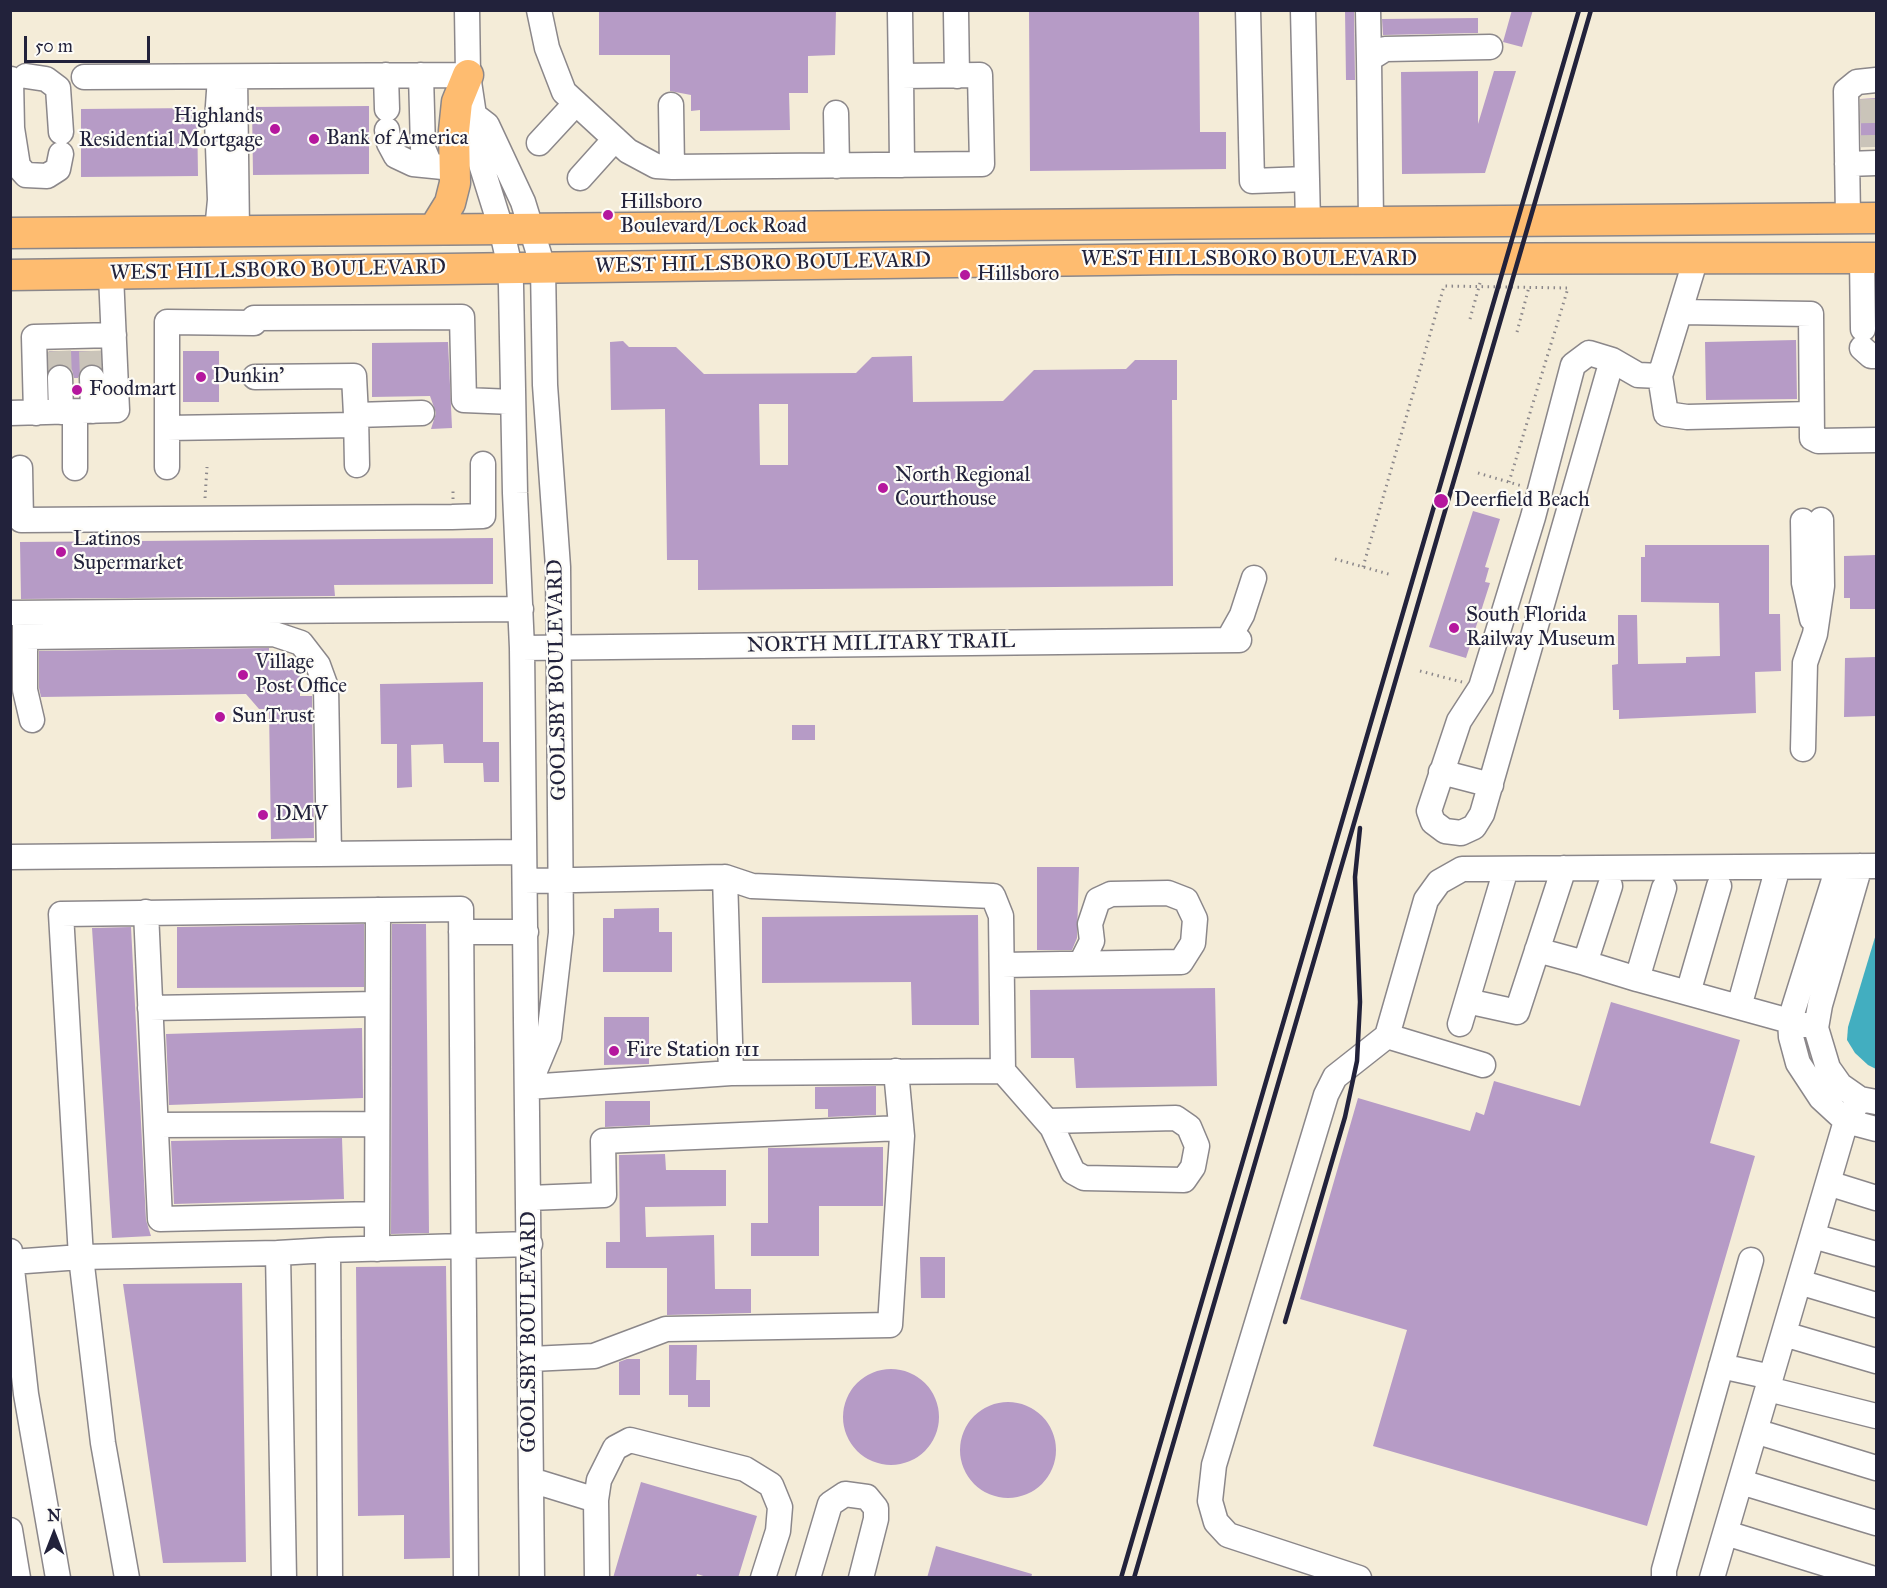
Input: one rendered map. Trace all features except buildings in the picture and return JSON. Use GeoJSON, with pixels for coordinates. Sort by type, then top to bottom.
{"type":"FeatureCollection","features":[{"type":"Feature","properties":{"kind":"main road"},"geometry":{"type":"LineString","coordinates":[[434,229],[450,203],[455,183],[442,167],[457,102],[468,75]]}},
{"type":"Feature","properties":{"kind":"main road","name":"WEST HILLSBORO BOULEVARD"},"geometry":{"type":"LineString","coordinates":[[10,233],[1862,218]]}},
{"type":"Feature","properties":{"kind":"main road"},"geometry":{"type":"LineString","coordinates":[[1239,259],[1284,248],[1300,237],[1308,222]]}},
{"type":"Feature","properties":{"kind":"main road"},"geometry":{"type":"LineString","coordinates":[[893,262],[908,248],[950,225]]}},
{"type":"Feature","properties":{"kind":"main road","name":"WEST HILLSBORO BOULEVARD"},"geometry":{"type":"LineString","coordinates":[[10,275],[111,275],[291,269],[893,262],[1869,258]]}},
{"type":"Feature","properties":{"kind":"street"},"geometry":{"type":"LineString","coordinates":[[467,10],[468,75],[474,115],[470,129],[501,228],[510,267]]}},
{"type":"Feature","properties":{"kind":"street"},"geometry":{"type":"LineString","coordinates":[[540,10],[547,48],[564,92],[628,151],[656,166],[982,164],[980,75],[901,76]]}},
{"type":"Feature","properties":{"kind":"street"},"geometry":{"type":"LineString","coordinates":[[1248,10],[1252,181],[1307,179]]}},
{"type":"Feature","properties":{"kind":"street"},"geometry":{"type":"LineString","coordinates":[[1302,10],[1308,222]]}},
{"type":"Feature","properties":{"kind":"street"},"geometry":{"type":"LineString","coordinates":[[1368,10],[1371,221]]}},
{"type":"Feature","properties":{"kind":"street"},"geometry":{"type":"LineString","coordinates":[[900,13],[902,165]]}},
{"type":"Feature","properties":{"kind":"street"},"geometry":{"type":"LineString","coordinates":[[956,13],[957,76]]}},
{"type":"Feature","properties":{"kind":"street"},"geometry":{"type":"LineString","coordinates":[[1369,59],[1385,49],[1490,47]]}},
{"type":"Feature","properties":{"kind":"street"},"geometry":{"type":"LineString","coordinates":[[386,75],[389,143],[396,156],[413,164],[442,167]]}},
{"type":"Feature","properties":{"kind":"street"},"geometry":{"type":"LineString","coordinates":[[421,75],[423,148],[442,167]]}},
{"type":"Feature","properties":{"kind":"street"},"geometry":{"type":"LineString","coordinates":[[84,77],[468,75]]}},
{"type":"Feature","properties":{"kind":"street"},"geometry":{"type":"LineString","coordinates":[[227,231],[228,77]]}},
{"type":"Feature","properties":{"kind":"street"},"geometry":{"type":"LineString","coordinates":[[19,78],[46,78],[58,88],[61,143],[58,169],[47,176],[26,175],[18,166],[12,128],[19,78]]}},
{"type":"Feature","properties":{"kind":"street"},"geometry":{"type":"LineString","coordinates":[[1862,218],[1847,164],[1846,91],[1857,82],[1874,87]]}},
{"type":"Feature","properties":{"kind":"street"},"geometry":{"type":"LineString","coordinates":[[539,143],[576,103]]}},
{"type":"Feature","properties":{"kind":"street"},"geometry":{"type":"LineString","coordinates":[[671,105],[672,167]]}},
{"type":"Feature","properties":{"kind":"street"},"geometry":{"type":"LineString","coordinates":[[836,113],[837,166]]}},
{"type":"Feature","properties":{"kind":"street","name":"GOOLSBY BOULEVARD"},"geometry":{"type":"LineString","coordinates":[[474,115],[487,124],[532,228],[543,267],[545,385],[558,567],[561,933],[549,1037],[528,1087]]}},
{"type":"Feature","properties":{"kind":"street"},"geometry":{"type":"LineString","coordinates":[[580,178],[615,139]]}},
{"type":"Feature","properties":{"kind":"street"},"geometry":{"type":"LineString","coordinates":[[1847,164],[1874,157]]}},
{"type":"Feature","properties":{"kind":"street"},"geometry":{"type":"LineString","coordinates":[[1696,258],[1660,376],[1666,414],[1687,417],[1810,414]]}},
{"type":"Feature","properties":{"kind":"street"},"geometry":{"type":"LineString","coordinates":[[1868,333],[1869,258]]}},
{"type":"Feature","properties":{"kind":"street","name":"GOOLSBY BOULEVARD"},"geometry":{"type":"LineString","coordinates":[[510,267],[522,648],[532,1578]]}},
{"type":"Feature","properties":{"kind":"street"},"geometry":{"type":"LineString","coordinates":[[10,412],[117,410],[98,341],[111,275]]}},
{"type":"Feature","properties":{"kind":"street"},"geometry":{"type":"LineString","coordinates":[[1681,312],[1811,314],[1810,433],[1812,438],[1818,441],[1876,440]]}},
{"type":"Feature","properties":{"kind":"street"},"geometry":{"type":"LineString","coordinates":[[167,467],[167,322],[462,317],[464,400],[513,402]]}},
{"type":"Feature","properties":{"kind":"street"},"geometry":{"type":"LineString","coordinates":[[36,412],[34,337],[59,344],[98,341]]}},
{"type":"Feature","properties":{"kind":"street"},"geometry":{"type":"LineString","coordinates":[[1612,360],[1482,814],[1474,827],[1461,833],[1445,831],[1433,822],[1429,811],[1459,721],[1481,687],[1533,517],[1573,365],[1588,353],[1612,360],[1638,375],[1660,376]]}},
{"type":"Feature","properties":{"kind":"street"},"geometry":{"type":"LineString","coordinates":[[255,376],[354,376],[357,465]]}},
{"type":"Feature","properties":{"kind":"street"},"geometry":{"type":"LineString","coordinates":[[60,378],[76,411]]}},
{"type":"Feature","properties":{"kind":"street"},"geometry":{"type":"LineString","coordinates":[[75,468],[76,411],[92,378]]}},
{"type":"Feature","properties":{"kind":"street"},"geometry":{"type":"LineString","coordinates":[[167,428],[356,420],[422,413]]}},
{"type":"Feature","properties":{"kind":"street"},"geometry":{"type":"LineString","coordinates":[[20,468],[21,520],[453,517],[483,516],[483,464]]}},
{"type":"Feature","properties":{"kind":"street"},"geometry":{"type":"LineString","coordinates":[[1533,517],[1566,526]]}},
{"type":"Feature","properties":{"kind":"street"},"geometry":{"type":"LineString","coordinates":[[1801,749],[1818,737],[1815,634],[1804,584],[1812,521]]}},
{"type":"Feature","properties":{"kind":"street","name":"NORTH MILITARY TRAIL"},"geometry":{"type":"LineString","coordinates":[[522,648],[1234,640],[1254,578]]}},
{"type":"Feature","properties":{"kind":"street"},"geometry":{"type":"LineString","coordinates":[[20,621],[521,609]]}},
{"type":"Feature","properties":{"kind":"street"},"geometry":{"type":"LineString","coordinates":[[20,621],[25,690],[32,720]]}},
{"type":"Feature","properties":{"kind":"street"},"geometry":{"type":"LineString","coordinates":[[20,621],[274,634],[301,643],[318,665],[326,687],[329,854]]}},
{"type":"Feature","properties":{"kind":"street"},"geometry":{"type":"LineString","coordinates":[[1441,772],[1491,785]]}},
{"type":"Feature","properties":{"kind":"street"},"geometry":{"type":"LineString","coordinates":[[10,857],[524,852]]}},
{"type":"Feature","properties":{"kind":"street"},"geometry":{"type":"LineString","coordinates":[[1359,1578],[1228,1535],[1216,1522],[1210,1501],[1214,1465],[1326,1095],[1335,1077],[1387,1036],[1426,900],[1439,882],[1462,869],[1858,866]]}},
{"type":"Feature","properties":{"kind":"street"},"geometry":{"type":"LineString","coordinates":[[1858,866],[1790,1020],[1798,1063],[1821,1098],[1846,1121],[1876,1129]]}},
{"type":"Feature","properties":{"kind":"street"},"geometry":{"type":"LineString","coordinates":[[1712,1578],[1846,1121],[1868,1101],[1840,1085],[1828,1068],[1816,1028],[1820,1005],[1858,866]]}},
{"type":"Feature","properties":{"kind":"street"},"geometry":{"type":"LineString","coordinates":[[1738,1007],[1779,867]]}},
{"type":"Feature","properties":{"kind":"street"},"geometry":{"type":"LineString","coordinates":[[1467,1001],[1517,1012],[1564,868]]}},
{"type":"Feature","properties":{"kind":"street"},"geometry":{"type":"LineString","coordinates":[[1460,1024],[1506,869]]}},
{"type":"Feature","properties":{"kind":"street"},"geometry":{"type":"LineString","coordinates":[[725,877],[731,1072]]}},
{"type":"Feature","properties":{"kind":"street"},"geometry":{"type":"LineString","coordinates":[[525,881],[725,877],[752,886],[993,896],[1001,916],[1003,1071],[1047,1121],[1073,1172],[1084,1178],[1184,1180],[1193,1167],[1197,1146],[1189,1127],[1176,1118],[1047,1121]]}},
{"type":"Feature","properties":{"kind":"street"},"geometry":{"type":"LineString","coordinates":[[1585,963],[1610,886]]}},
{"type":"Feature","properties":{"kind":"street"},"geometry":{"type":"LineString","coordinates":[[1688,993],[1719,886]]}},
{"type":"Feature","properties":{"kind":"street"},"geometry":{"type":"LineString","coordinates":[[1637,979],[1664,888]]}},
{"type":"Feature","properties":{"kind":"street"},"geometry":{"type":"LineString","coordinates":[[1002,965],[1181,962],[1193,943],[1195,919],[1186,900],[1168,893],[1111,894],[1098,900],[1092,911],[1090,924],[1092,941],[1081,963]]}},
{"type":"Feature","properties":{"kind":"street"},"geometry":{"type":"LineString","coordinates":[[126,1578],[103,1443],[81,1257],[62,914],[461,909],[466,1578]]}},
{"type":"Feature","properties":{"kind":"street"},"geometry":{"type":"LineString","coordinates":[[377,1249],[378,910]]}},
{"type":"Feature","properties":{"kind":"street"},"geometry":{"type":"LineString","coordinates":[[146,912],[160,1219],[377,1214]]}},
{"type":"Feature","properties":{"kind":"street"},"geometry":{"type":"LineString","coordinates":[[461,932],[526,932]]}},
{"type":"Feature","properties":{"kind":"street"},"geometry":{"type":"LineString","coordinates":[[1537,950],[1816,1028]]}},
{"type":"Feature","properties":{"kind":"street"},"geometry":{"type":"LineString","coordinates":[[150,1008],[377,1004]]}},
{"type":"Feature","properties":{"kind":"street"},"geometry":{"type":"LineString","coordinates":[[1387,1036],[1483,1065]]}},
{"type":"Feature","properties":{"kind":"street"},"geometry":{"type":"LineString","coordinates":[[531,1359],[594,1356],[666,1329],[890,1325],[901,1128],[897,1071]]}},
{"type":"Feature","properties":{"kind":"street"},"geometry":{"type":"LineString","coordinates":[[528,1087],[731,1072],[1003,1071]]}},
{"type":"Feature","properties":{"kind":"street"},"geometry":{"type":"LineString","coordinates":[[156,1125],[377,1124]]}},
{"type":"Feature","properties":{"kind":"street"},"geometry":{"type":"LineString","coordinates":[[529,1198],[604,1195],[603,1141],[901,1128]]}},
{"type":"Feature","properties":{"kind":"street"},"geometry":{"type":"LineString","coordinates":[[1828,1183],[1876,1198]]}},
{"type":"Feature","properties":{"kind":"street"},"geometry":{"type":"LineString","coordinates":[[1813,1236],[1876,1254]]}},
{"type":"Feature","properties":{"kind":"street"},"geometry":{"type":"LineString","coordinates":[[58,1578],[26,1394],[11,1257],[278,1253],[530,1244]]}},
{"type":"Feature","properties":{"kind":"street"},"geometry":{"type":"LineString","coordinates":[[328,1250],[330,1578]]}},
{"type":"Feature","properties":{"kind":"street"},"geometry":{"type":"LineString","coordinates":[[278,1253],[284,1578]]}},
{"type":"Feature","properties":{"kind":"street"},"geometry":{"type":"LineString","coordinates":[[1664,1578],[1751,1260]]}},
{"type":"Feature","properties":{"kind":"street"},"geometry":{"type":"LineString","coordinates":[[1799,1282],[1876,1305]]}},
{"type":"Feature","properties":{"kind":"street"},"geometry":{"type":"LineString","coordinates":[[1784,1334],[1876,1361]]}},
{"type":"Feature","properties":{"kind":"street"},"geometry":{"type":"LineString","coordinates":[[1721,1366],[1876,1416]]}},
{"type":"Feature","properties":{"kind":"street"},"geometry":{"type":"LineString","coordinates":[[1755,1431],[1876,1468]]}},
{"type":"Feature","properties":{"kind":"street"},"geometry":{"type":"LineString","coordinates":[[597,1578],[596,1500],[599,1480],[615,1448],[630,1440],[745,1469],[771,1485],[780,1507],[778,1531],[764,1578]]}},
{"type":"Feature","properties":{"kind":"street"},"geometry":{"type":"LineString","coordinates":[[531,1480],[596,1500]]}},
{"type":"Feature","properties":{"kind":"street"},"geometry":{"type":"LineString","coordinates":[[1741,1482],[1876,1523]]}},
{"type":"Feature","properties":{"kind":"street"},"geometry":{"type":"LineString","coordinates":[[808,1578],[830,1504],[845,1494],[867,1497],[876,1508],[876,1519],[861,1578]]}},
{"type":"Feature","properties":{"kind":"street"},"geometry":{"type":"LineString","coordinates":[[10,1530],[18,1578]]}},
{"type":"Feature","properties":{"kind":"street"},"geometry":{"type":"LineString","coordinates":[[1726,1533],[1870,1578]]}},
{"type":"Feature","properties":{"kind":"path"},"geometry":{"type":"LineString","coordinates":[[198,140],[252,140]]}},
{"type":"Feature","properties":{"kind":"path"},"geometry":{"type":"LineString","coordinates":[[1470,319],[1481,277]]}},
{"type":"Feature","properties":{"kind":"path"},"geometry":{"type":"LineString","coordinates":[[1363,567],[1444,286],[1568,288],[1509,482]]}},
{"type":"Feature","properties":{"kind":"path"},"geometry":{"type":"LineString","coordinates":[[1517,332],[1529,286]]}},
{"type":"Feature","properties":{"kind":"path"},"geometry":{"type":"LineString","coordinates":[[1335,559],[1392,574]]}},
{"type":"Feature","properties":{"kind":"water"},"geometry":{"type":"Polygon","coordinates":[[[1876,934],[1876,1069],[1855,1053],[1847,1040],[1848,1027],[1876,934]]]}},
{"type":"Feature","properties":{"kind":"tunnel"},"geometry":{"type":"LineString","coordinates":[[1872,99],[1873,147]]}},
{"type":"Feature","properties":{"kind":"tunnel"},"geometry":{"type":"LineString","coordinates":[[59,351],[60,378]]}},
{"type":"Feature","properties":{"kind":"tunnel"},"geometry":{"type":"LineString","coordinates":[[91,351],[92,378]]}},
{"type":"Feature","properties":{"kind":"railway"},"geometry":{"type":"LineString","coordinates":[[1121,1578],[1579,10]]}},
{"type":"Feature","properties":{"kind":"railway"},"geometry":{"type":"LineString","coordinates":[[1134,1578],[1591,10]]}},
{"type":"Feature","properties":{"kind":"railway"},"geometry":{"type":"LineString","coordinates":[[1285,1322],[1345,1117],[1357,1061],[1360,1002],[1355,877],[1360,828]]}},
{"type":"Feature","properties":{"kind":"place","name":"Highlands Residential Mortgage"},"geometry":{"type":"Point","coordinates":[275,129]}},
{"type":"Feature","properties":{"kind":"place","name":"Bank of America"},"geometry":{"type":"Point","coordinates":[314,139]}},
{"type":"Feature","properties":{"kind":"place","name":"Hillsboro Boulevard/Lock Road"},"geometry":{"type":"Point","coordinates":[608,215]}},
{"type":"Feature","properties":{"kind":"place","name":"Hillsboro"},"geometry":{"type":"Point","coordinates":[965,275]}},
{"type":"Feature","properties":{"kind":"place","name":"Dunkin'"},"geometry":{"type":"Point","coordinates":[201,377]}},
{"type":"Feature","properties":{"kind":"place","name":"Foodmart"},"geometry":{"type":"Point","coordinates":[77,390]}},
{"type":"Feature","properties":{"kind":"place","name":"North Regional Courthouse"},"geometry":{"type":"Point","coordinates":[883,488]}},
{"type":"Feature","properties":{"kind":"place","name":"Deerfield Beach"},"geometry":{"type":"Point","coordinates":[1441,501]}},
{"type":"Feature","properties":{"kind":"place","name":"Latinos Supermarket"},"geometry":{"type":"Point","coordinates":[61,552]}},
{"type":"Feature","properties":{"kind":"place","name":"South Florida Railway Museum"},"geometry":{"type":"Point","coordinates":[1454,628]}},
{"type":"Feature","properties":{"kind":"place","name":"Village Post Office"},"geometry":{"type":"Point","coordinates":[243,675]}},
{"type":"Feature","properties":{"kind":"place","name":"SunTrust"},"geometry":{"type":"Point","coordinates":[220,717]}},
{"type":"Feature","properties":{"kind":"place","name":"DMV"},"geometry":{"type":"Point","coordinates":[263,815]}},
{"type":"Feature","properties":{"kind":"place","name":"Fire Station 111"},"geometry":{"type":"Point","coordinates":[614,1051]}}]}
